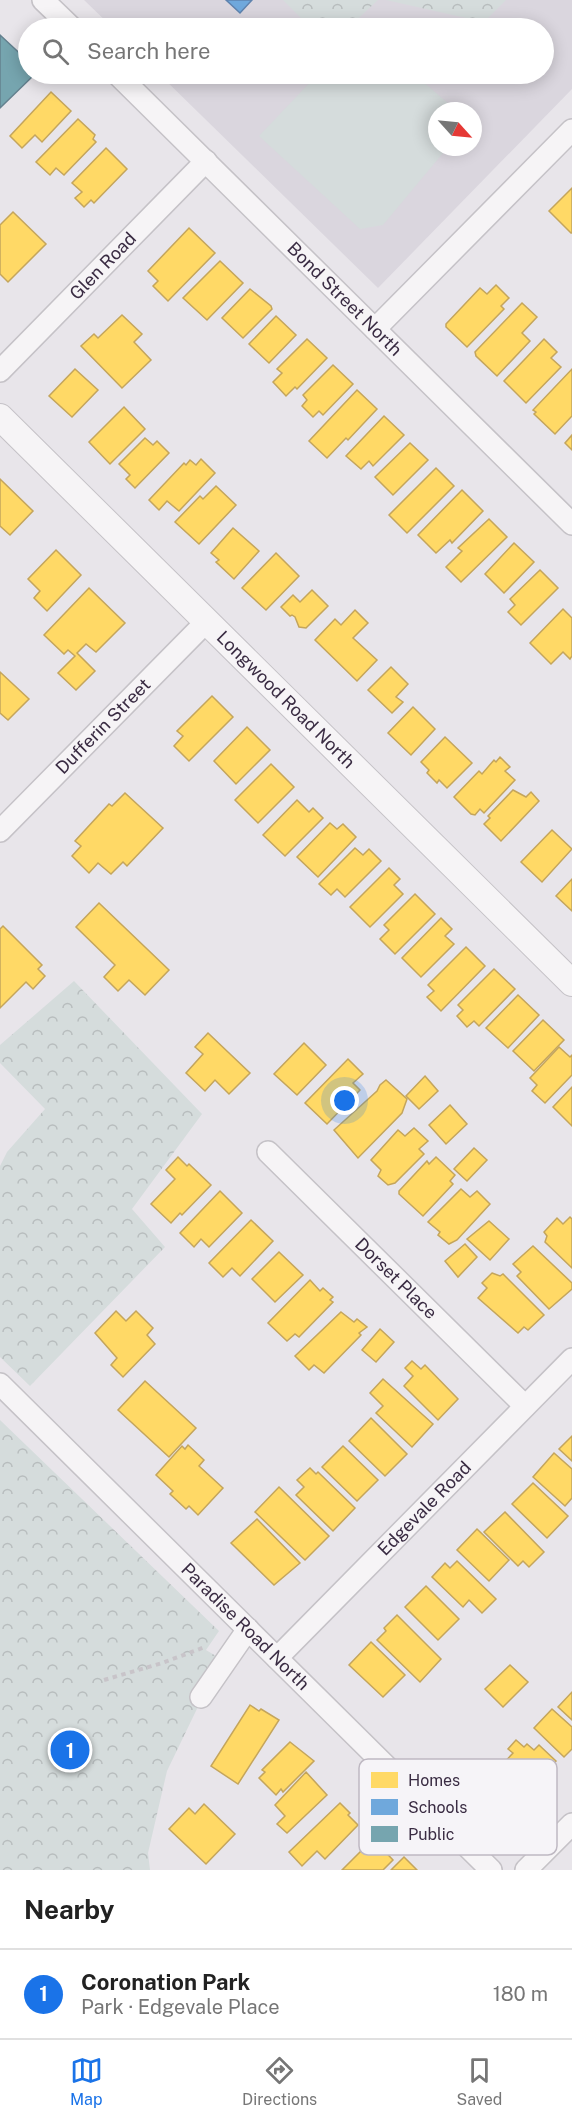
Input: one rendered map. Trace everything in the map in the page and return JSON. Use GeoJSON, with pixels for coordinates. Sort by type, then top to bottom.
{"type":"FeatureCollection","features":[{"type":"Feature","properties":{"kind":"street"},"geometry":{"type":"LineString","coordinates":[[43,0],[62,18]]}},
{"type":"Feature","properties":{"kind":"street","name":"Bond Street North"},"geometry":{"type":"LineString","coordinates":[[127,84],[572,524]]}},
{"type":"Feature","properties":{"kind":"street"},"geometry":{"type":"LineString","coordinates":[[375,329],[572,130]]}},
{"type":"Feature","properties":{"kind":"street","name":"Glen Road"},"geometry":{"type":"LineString","coordinates":[[0,371],[206,161]]}},
{"type":"Feature","properties":{"kind":"street","name":"Longwood Road North"},"geometry":{"type":"LineString","coordinates":[[0,417],[572,983]]}},
{"type":"Feature","properties":{"kind":"street","name":"Dufferin Street"},"geometry":{"type":"LineString","coordinates":[[0,831],[207,621]]}},
{"type":"Feature","properties":{"kind":"street","name":"Dorset Place"},"geometry":{"type":"LineString","coordinates":[[268,1152],[525,1406]]}},
{"type":"Feature","properties":{"kind":"street","name":"Edgevale Road"},"geometry":{"type":"LineString","coordinates":[[277,1658],[572,1359]]}},
{"type":"Feature","properties":{"kind":"street","name":"Paradise Road North"},"geometry":{"type":"LineString","coordinates":[[0,1384],[379,1759]]}},
{"type":"Feature","properties":{"kind":"street"},"geometry":{"type":"LineString","coordinates":[[201,1697],[248,1629]]}},
{"type":"Feature","properties":{"kind":"street"},"geometry":{"type":"LineString","coordinates":[[557,1839],[572,1824]]}},
{"type":"Feature","properties":{"kind":"street","name":"Paradise Road North"},"geometry":{"type":"LineString","coordinates":[[476,1855],[491,1870]]}},
{"type":"Feature","properties":{"kind":"street"},"geometry":{"type":"LineString","coordinates":[[526,1870],[541,1855]]}},
{"type":"Feature","properties":{"kind":"path"},"geometry":{"type":"LineString","coordinates":[[104,1680],[162,1663],[206,1646]]}},
{"type":"Feature","properties":{"kind":"shaded area"},"geometry":{"type":"Polygon","coordinates":[[[84,0],[572,0],[572,89],[378,288],[169,84],[554,84],[554,18],[103,18],[84,0]]]}},
{"type":"Feature","properties":{"kind":"green space"},"geometry":{"type":"Polygon","coordinates":[[[283,0],[378,0],[359,18],[301,18],[283,0]]]}},
{"type":"Feature","properties":{"kind":"green space"},"geometry":{"type":"Polygon","coordinates":[[[386,0],[506,0],[488,18],[466,18],[386,0]]]}},
{"type":"Feature","properties":{"kind":"green space"},"geometry":{"type":"Polygon","coordinates":[[[308,84],[426,84],[447,102],[428,102],[428,156],[440,156],[383,225],[360,229],[259,136],[308,84]]]}},
{"type":"Feature","properties":{"kind":"green space"},"geometry":{"type":"Polygon","coordinates":[[[74,981],[202,1114],[132,1209],[165,1247],[30,1386],[0,1357],[0,1166],[7,1152],[45,1109],[0,1063],[0,1045],[74,981]]]}},
{"type":"Feature","properties":{"kind":"green space"},"geometry":{"type":"Polygon","coordinates":[[[0,1420],[219,1631],[206,1650],[221,1659],[167,1771],[148,1853],[150,1870],[0,1870],[0,1420]]]}},
{"type":"Feature","properties":{"kind":"building: Homes"},"geometry":{"type":"Polygon","coordinates":[[[51,92],[71,111],[42,142],[35,135],[22,148],[10,136],[51,92]]]}},
{"type":"Feature","properties":{"kind":"building: Homes"},"geometry":{"type":"Polygon","coordinates":[[[78,119],[95,135],[93,139],[96,142],[64,175],[56,168],[50,175],[36,162],[78,119]]]}},
{"type":"Feature","properties":{"kind":"building: Homes"},"geometry":{"type":"Polygon","coordinates":[[[106,148],[127,169],[94,203],[91,200],[84,207],[75,198],[82,192],[72,183],[106,148]]]}},
{"type":"Feature","properties":{"kind":"building: Homes"},"geometry":{"type":"Polygon","coordinates":[[[572,188],[572,233],[571,233],[549,211],[572,188]]]}},
{"type":"Feature","properties":{"kind":"building: Homes"},"geometry":{"type":"Polygon","coordinates":[[[13,212],[46,244],[8,282],[0,274],[0,225],[13,212]]]}},
{"type":"Feature","properties":{"kind":"building: Homes"},"geometry":{"type":"Polygon","coordinates":[[[189,228],[215,253],[168,301],[153,286],[158,281],[148,271],[189,228]]]}},
{"type":"Feature","properties":{"kind":"building: Homes"},"geometry":{"type":"Polygon","coordinates":[[[220,261],[243,283],[207,320],[183,298],[220,261]]]}},
{"type":"Feature","properties":{"kind":"building: Homes"},"geometry":{"type":"Polygon","coordinates":[[[496,285],[509,298],[501,306],[504,309],[467,347],[446,327],[446,324],[480,288],[487,294],[496,285]]]}},
{"type":"Feature","properties":{"kind":"building: Homes"},"geometry":{"type":"Polygon","coordinates":[[[250,289],[272,309],[243,338],[222,318],[250,289]]]}},
{"type":"Feature","properties":{"kind":"building: Homes"},"geometry":{"type":"Polygon","coordinates":[[[522,303],[537,317],[522,333],[530,341],[497,376],[476,356],[475,352],[522,303]]]}},
{"type":"Feature","properties":{"kind":"building: Homes"},"geometry":{"type":"Polygon","coordinates":[[[122,315],[142,334],[134,342],[151,360],[122,388],[81,346],[94,334],[98,338],[122,315]]]}},
{"type":"Feature","properties":{"kind":"building: Homes"},"geometry":{"type":"Polygon","coordinates":[[[276,316],[296,335],[269,363],[249,344],[276,316]]]}},
{"type":"Feature","properties":{"kind":"building: Homes"},"geometry":{"type":"Polygon","coordinates":[[[307,339],[327,358],[297,389],[295,387],[286,396],[273,382],[282,373],[277,369],[307,339]]]}},
{"type":"Feature","properties":{"kind":"building: Homes"},"geometry":{"type":"Polygon","coordinates":[[[544,339],[557,352],[551,358],[561,367],[526,403],[504,381],[544,339]]]}},
{"type":"Feature","properties":{"kind":"building: Homes"},"geometry":{"type":"Polygon","coordinates":[[[333,365],[353,384],[323,415],[319,411],[313,417],[302,406],[307,400],[303,395],[333,365]]]}},
{"type":"Feature","properties":{"kind":"building: Homes"},"geometry":{"type":"Polygon","coordinates":[[[75,369],[98,390],[72,417],[49,396],[75,369]]]}},
{"type":"Feature","properties":{"kind":"building: Homes"},"geometry":{"type":"Polygon","coordinates":[[[572,369],[572,416],[555,434],[534,414],[536,412],[533,410],[572,369]]]}},
{"type":"Feature","properties":{"kind":"building: Homes"},"geometry":{"type":"Polygon","coordinates":[[[357,390],[377,409],[348,440],[346,438],[327,458],[309,441],[357,390]]]}},
{"type":"Feature","properties":{"kind":"building: Homes"},"geometry":{"type":"Polygon","coordinates":[[[124,407],[145,429],[110,464],[89,442],[124,407]]]}},
{"type":"Feature","properties":{"kind":"building: Homes"},"geometry":{"type":"Polygon","coordinates":[[[384,416],[404,435],[373,466],[369,461],[361,469],[346,456],[384,416]]]}},
{"type":"Feature","properties":{"kind":"building: Homes"},"geometry":{"type":"Polygon","coordinates":[[[572,435],[572,450],[565,443],[572,435]]]}},
{"type":"Feature","properties":{"kind":"building: Homes"},"geometry":{"type":"Polygon","coordinates":[[[145,438],[153,445],[157,441],[169,453],[135,488],[126,479],[130,475],[119,464],[145,438]]]}},
{"type":"Feature","properties":{"kind":"building: Homes"},"geometry":{"type":"Polygon","coordinates":[[[410,443],[428,460],[393,495],[375,477],[410,443]]]}},
{"type":"Feature","properties":{"kind":"building: Homes"},"geometry":{"type":"Polygon","coordinates":[[[201,459],[215,473],[179,511],[167,501],[159,510],[149,500],[184,463],[186,465],[190,460],[196,465],[201,459]]]}},
{"type":"Feature","properties":{"kind":"building: Homes"},"geometry":{"type":"Polygon","coordinates":[[[436,468],[454,486],[407,533],[389,515],[436,468]]]}},
{"type":"Feature","properties":{"kind":"building: Homes"},"geometry":{"type":"Polygon","coordinates":[[[0,479],[33,511],[10,535],[0,526],[0,479]]]}},
{"type":"Feature","properties":{"kind":"building: Homes"},"geometry":{"type":"Polygon","coordinates":[[[216,486],[236,505],[199,544],[175,522],[200,496],[203,499],[216,486]]]}},
{"type":"Feature","properties":{"kind":"building: Homes"},"geometry":{"type":"Polygon","coordinates":[[[462,490],[483,511],[452,543],[450,540],[436,553],[418,535],[462,490]]]}},
{"type":"Feature","properties":{"kind":"building: Homes"},"geometry":{"type":"Polygon","coordinates":[[[489,519],[507,537],[461,582],[446,567],[462,551],[458,548],[489,519]]]}},
{"type":"Feature","properties":{"kind":"building: Homes"},"geometry":{"type":"Polygon","coordinates":[[[233,528],[259,551],[234,579],[216,562],[219,560],[211,553],[233,528]]]}},
{"type":"Feature","properties":{"kind":"building: Homes"},"geometry":{"type":"Polygon","coordinates":[[[514,543],[534,562],[504,593],[485,574],[514,543]]]}},
{"type":"Feature","properties":{"kind":"building: Homes"},"geometry":{"type":"Polygon","coordinates":[[[56,550],[81,575],[47,611],[34,598],[40,591],[28,579],[56,550]]]}},
{"type":"Feature","properties":{"kind":"building: Homes"},"geometry":{"type":"Polygon","coordinates":[[[276,553],[299,576],[266,610],[242,588],[276,553]]]}},
{"type":"Feature","properties":{"kind":"building: Homes"},"geometry":{"type":"Polygon","coordinates":[[[540,570],[558,588],[521,625],[508,612],[515,605],[510,599],[540,570]]]}},
{"type":"Feature","properties":{"kind":"building: Homes"},"geometry":{"type":"Polygon","coordinates":[[[89,588],[125,623],[96,652],[86,644],[77,653],[95,671],[76,690],[58,673],[75,656],[68,650],[64,654],[44,635],[89,588]]]}},
{"type":"Feature","properties":{"kind":"building: Homes"},"geometry":{"type":"Polygon","coordinates":[[[312,590],[328,606],[306,628],[299,627],[295,617],[290,616],[281,607],[293,595],[300,602],[312,590]]]}},
{"type":"Feature","properties":{"kind":"building: Homes"},"geometry":{"type":"Polygon","coordinates":[[[563,609],[572,618],[572,656],[570,659],[563,652],[551,664],[530,643],[563,609]]]}},
{"type":"Feature","properties":{"kind":"building: Homes"},"geometry":{"type":"Polygon","coordinates":[[[355,610],[368,623],[353,638],[377,660],[357,681],[315,640],[335,619],[341,625],[355,610]]]}},
{"type":"Feature","properties":{"kind":"building: Homes"},"geometry":{"type":"Polygon","coordinates":[[[391,667],[408,684],[396,697],[403,702],[392,713],[368,690],[391,667]]]}},
{"type":"Feature","properties":{"kind":"building: Homes"},"geometry":{"type":"Polygon","coordinates":[[[0,672],[29,699],[8,720],[0,713],[0,672]]]}},
{"type":"Feature","properties":{"kind":"building: Homes"},"geometry":{"type":"Polygon","coordinates":[[[212,696],[233,717],[189,761],[174,746],[183,736],[177,731],[212,696]]]}},
{"type":"Feature","properties":{"kind":"building: Homes"},"geometry":{"type":"Polygon","coordinates":[[[413,707],[435,729],[411,755],[388,733],[413,707]]]}},
{"type":"Feature","properties":{"kind":"building: Homes"},"geometry":{"type":"Polygon","coordinates":[[[247,727],[270,750],[236,784],[214,761],[247,727]]]}},
{"type":"Feature","properties":{"kind":"building: Homes"},"geometry":{"type":"Polygon","coordinates":[[[445,737],[472,763],[447,788],[439,780],[437,783],[427,773],[429,770],[421,762],[445,737]]]}},
{"type":"Feature","properties":{"kind":"building: Homes"},"geometry":{"type":"Polygon","coordinates":[[[500,757],[510,767],[505,771],[515,780],[484,813],[480,809],[475,815],[471,814],[454,797],[479,771],[482,774],[494,760],[496,762],[500,757]]]}},
{"type":"Feature","properties":{"kind":"building: Homes"},"geometry":{"type":"Polygon","coordinates":[[[271,764],[294,787],[258,823],[235,800],[271,764]]]}},
{"type":"Feature","properties":{"kind":"building: Homes"},"geometry":{"type":"Polygon","coordinates":[[[513,790],[526,797],[531,792],[539,801],[501,841],[484,824],[490,818],[488,816],[513,790]]]}},
{"type":"Feature","properties":{"kind":"building: Homes"},"geometry":{"type":"Polygon","coordinates":[[[125,793],[163,828],[127,866],[123,862],[111,874],[98,863],[89,873],[72,856],[81,846],[75,841],[109,804],[112,806],[125,793]]]}},
{"type":"Feature","properties":{"kind":"building: Homes"},"geometry":{"type":"Polygon","coordinates":[[[297,800],[309,812],[313,808],[323,818],[285,856],[263,835],[297,800]]]}},
{"type":"Feature","properties":{"kind":"building: Homes"},"geometry":{"type":"Polygon","coordinates":[[[330,823],[337,829],[343,824],[356,837],[318,877],[297,857],[330,823]]]}},
{"type":"Feature","properties":{"kind":"building: Homes"},"geometry":{"type":"Polygon","coordinates":[[[552,830],[572,849],[542,882],[521,862],[552,830]]]}},
{"type":"Feature","properties":{"kind":"building: Homes"},"geometry":{"type":"Polygon","coordinates":[[[355,848],[363,855],[369,849],[381,861],[345,897],[337,889],[331,895],[319,884],[355,848]]]}},
{"type":"Feature","properties":{"kind":"building: Homes"},"geometry":{"type":"Polygon","coordinates":[[[389,868],[400,879],[394,885],[403,894],[370,927],[350,907],[389,868]]]}},
{"type":"Feature","properties":{"kind":"building: Homes"},"geometry":{"type":"Polygon","coordinates":[[[572,879],[572,911],[556,896],[572,879]]]}},
{"type":"Feature","properties":{"kind":"building: Homes"},"geometry":{"type":"Polygon","coordinates":[[[415,894],[435,914],[395,954],[380,939],[389,930],[384,925],[415,894]]]}},
{"type":"Feature","properties":{"kind":"building: Homes"},"geometry":{"type":"Polygon","coordinates":[[[99,903],[169,970],[145,995],[129,980],[118,991],[104,977],[115,965],[76,927],[99,903]]]}},
{"type":"Feature","properties":{"kind":"building: Homes"},"geometry":{"type":"Polygon","coordinates":[[[441,918],[452,929],[445,936],[454,944],[421,977],[402,958],[441,918]]]}},
{"type":"Feature","properties":{"kind":"building: Homes"},"geometry":{"type":"Polygon","coordinates":[[[3,926],[42,965],[38,969],[45,976],[33,989],[26,982],[0,1008],[0,929],[3,926]]]}},
{"type":"Feature","properties":{"kind":"building: Homes"},"geometry":{"type":"Polygon","coordinates":[[[466,947],[485,966],[441,1011],[427,997],[434,991],[428,985],[466,947]]]}},
{"type":"Feature","properties":{"kind":"building: Homes"},"geometry":{"type":"Polygon","coordinates":[[[494,969],[515,989],[479,1026],[474,1021],[467,1027],[457,1016],[463,1010],[458,1005],[494,969]]]}},
{"type":"Feature","properties":{"kind":"building: Homes"},"geometry":{"type":"Polygon","coordinates":[[[518,995],[539,1015],[508,1048],[486,1028],[518,995]]]}},
{"type":"Feature","properties":{"kind":"building: Homes"},"geometry":{"type":"Polygon","coordinates":[[[543,1020],[564,1040],[534,1071],[513,1051],[543,1020]]]}},
{"type":"Feature","properties":{"kind":"building: Homes"},"geometry":{"type":"Polygon","coordinates":[[[208,1033],[250,1073],[229,1094],[215,1080],[205,1091],[186,1073],[203,1054],[195,1047],[208,1033]]]}},
{"type":"Feature","properties":{"kind":"building: Homes"},"geometry":{"type":"Polygon","coordinates":[[[304,1043],[326,1065],[297,1095],[274,1074],[304,1043]]]}},
{"type":"Feature","properties":{"kind":"building: Homes"},"geometry":{"type":"Polygon","coordinates":[[[559,1047],[570,1057],[572,1055],[572,1075],[545,1103],[532,1091],[537,1085],[530,1078],[559,1047]]]}},
{"type":"Feature","properties":{"kind":"building: Homes"},"geometry":{"type":"Polygon","coordinates":[[[348,1059],[363,1074],[353,1083],[360,1090],[327,1124],[305,1103],[348,1059]]]}},
{"type":"Feature","properties":{"kind":"building: Homes"},"geometry":{"type":"Polygon","coordinates":[[[425,1076],[438,1091],[419,1109],[406,1096],[425,1076]]]}},
{"type":"Feature","properties":{"kind":"building: Homes"},"geometry":{"type":"Polygon","coordinates":[[[386,1080],[407,1099],[402,1113],[358,1158],[334,1130],[386,1080]]]}},
{"type":"Feature","properties":{"kind":"building: Homes"},"geometry":{"type":"Polygon","coordinates":[[[572,1087],[572,1126],[553,1107],[572,1087]]]}},
{"type":"Feature","properties":{"kind":"building: Homes"},"geometry":{"type":"Polygon","coordinates":[[[450,1105],[467,1124],[446,1144],[429,1125],[450,1105]]]}},
{"type":"Feature","properties":{"kind":"building: Homes"},"geometry":{"type":"Polygon","coordinates":[[[414,1128],[428,1141],[419,1149],[424,1154],[395,1183],[388,1185],[378,1176],[381,1170],[371,1160],[398,1130],[405,1136],[414,1128]]]}},
{"type":"Feature","properties":{"kind":"building: Homes"},"geometry":{"type":"Polygon","coordinates":[[[474,1148],[487,1160],[467,1181],[454,1169],[474,1148]]]}},
{"type":"Feature","properties":{"kind":"building: Homes"},"geometry":{"type":"Polygon","coordinates":[[[178,1157],[211,1185],[171,1223],[151,1204],[175,1179],[166,1170],[178,1157]]]}},
{"type":"Feature","properties":{"kind":"building: Homes"},"geometry":{"type":"Polygon","coordinates":[[[436,1157],[455,1175],[450,1181],[453,1184],[423,1216],[399,1194],[399,1191],[427,1161],[429,1164],[436,1157]]]}},
{"type":"Feature","properties":{"kind":"building: Homes"},"geometry":{"type":"Polygon","coordinates":[[[461,1189],[470,1197],[477,1191],[490,1204],[457,1240],[449,1244],[428,1222],[461,1189]]]}},
{"type":"Feature","properties":{"kind":"building: Homes"},"geometry":{"type":"Polygon","coordinates":[[[220,1191],[242,1213],[209,1247],[201,1239],[194,1247],[180,1233],[220,1191]]]}},
{"type":"Feature","properties":{"kind":"building: Homes"},"geometry":{"type":"Polygon","coordinates":[[[570,1217],[572,1219],[572,1268],[545,1242],[547,1236],[544,1232],[557,1218],[563,1224],[570,1217]]]}},
{"type":"Feature","properties":{"kind":"building: Homes"},"geometry":{"type":"Polygon","coordinates":[[[251,1220],[273,1241],[240,1276],[232,1268],[223,1277],[209,1263],[251,1220]]]}},
{"type":"Feature","properties":{"kind":"building: Homes"},"geometry":{"type":"Polygon","coordinates":[[[489,1221],[509,1239],[490,1260],[467,1239],[489,1221]]]}},
{"type":"Feature","properties":{"kind":"building: Homes"},"geometry":{"type":"Polygon","coordinates":[[[465,1244],[477,1257],[458,1277],[445,1261],[465,1244]]]}},
{"type":"Feature","properties":{"kind":"building: Homes"},"geometry":{"type":"Polygon","coordinates":[[[533,1246],[572,1283],[572,1289],[549,1309],[517,1276],[521,1272],[513,1264],[533,1246]]]}},
{"type":"Feature","properties":{"kind":"building: Homes"},"geometry":{"type":"Polygon","coordinates":[[[279,1252],[303,1275],[275,1302],[252,1279],[279,1252]]]}},
{"type":"Feature","properties":{"kind":"building: Homes"},"geometry":{"type":"Polygon","coordinates":[[[492,1273],[500,1276],[503,1274],[544,1315],[528,1330],[524,1327],[518,1333],[478,1298],[487,1288],[482,1283],[492,1273]]]}},
{"type":"Feature","properties":{"kind":"building: Homes"},"geometry":{"type":"Polygon","coordinates":[[[310,1280],[320,1291],[323,1288],[333,1297],[330,1300],[333,1302],[299,1337],[295,1334],[287,1341],[268,1323],[310,1280]]]}},
{"type":"Feature","properties":{"kind":"building: Homes"},"geometry":{"type":"Polygon","coordinates":[[[116,1311],[126,1321],[136,1311],[153,1328],[147,1335],[155,1344],[123,1377],[111,1365],[117,1358],[95,1333],[116,1311]]]}},
{"type":"Feature","properties":{"kind":"building: Homes"},"geometry":{"type":"Polygon","coordinates":[[[341,1312],[354,1322],[357,1319],[367,1327],[324,1373],[314,1365],[309,1370],[295,1356],[341,1312]]]}},
{"type":"Feature","properties":{"kind":"building: Homes"},"geometry":{"type":"Polygon","coordinates":[[[380,1329],[394,1342],[376,1362],[362,1350],[380,1329]]]}},
{"type":"Feature","properties":{"kind":"building: Homes"},"geometry":{"type":"Polygon","coordinates":[[[412,1361],[421,1369],[425,1365],[458,1399],[438,1420],[404,1386],[413,1376],[405,1368],[412,1361]]]}},
{"type":"Feature","properties":{"kind":"building: Homes"},"geometry":{"type":"Polygon","coordinates":[[[383,1379],[433,1424],[412,1447],[376,1413],[383,1406],[370,1393],[383,1379]]]}},
{"type":"Feature","properties":{"kind":"building: Homes"},"geometry":{"type":"Polygon","coordinates":[[[145,1381],[196,1428],[169,1457],[118,1410],[145,1381]]]}},
{"type":"Feature","properties":{"kind":"building: Homes"},"geometry":{"type":"Polygon","coordinates":[[[371,1418],[407,1454],[385,1476],[349,1441],[371,1418]]]}},
{"type":"Feature","properties":{"kind":"building: Homes"},"geometry":{"type":"Polygon","coordinates":[[[572,1436],[572,1461],[559,1449],[572,1436]]]}},
{"type":"Feature","properties":{"kind":"building: Homes"},"geometry":{"type":"Polygon","coordinates":[[[188,1445],[204,1460],[199,1466],[223,1488],[198,1515],[189,1506],[186,1509],[170,1494],[173,1491],[156,1475],[182,1446],[185,1449],[188,1445]]]}},
{"type":"Feature","properties":{"kind":"building: Homes"},"geometry":{"type":"Polygon","coordinates":[[[343,1446],[378,1480],[357,1501],[322,1467],[343,1446]]]}},
{"type":"Feature","properties":{"kind":"building: Homes"},"geometry":{"type":"Polygon","coordinates":[[[554,1453],[572,1469],[572,1498],[565,1506],[533,1477],[554,1453]]]}},
{"type":"Feature","properties":{"kind":"building: Homes"},"geometry":{"type":"Polygon","coordinates":[[[310,1468],[316,1474],[318,1472],[355,1508],[333,1531],[296,1495],[304,1487],[297,1480],[310,1468]]]}},
{"type":"Feature","properties":{"kind":"building: Homes"},"geometry":{"type":"Polygon","coordinates":[[[533,1483],[568,1516],[547,1538],[512,1504],[533,1483]]]}},
{"type":"Feature","properties":{"kind":"building: Homes"},"geometry":{"type":"Polygon","coordinates":[[[279,1487],[329,1536],[305,1560],[255,1512],[279,1487]]]}},
{"type":"Feature","properties":{"kind":"building: Homes"},"geometry":{"type":"Polygon","coordinates":[[[505,1512],[544,1552],[529,1567],[523,1561],[518,1566],[484,1532],[505,1512]]]}},
{"type":"Feature","properties":{"kind":"building: Homes"},"geometry":{"type":"Polygon","coordinates":[[[257,1519],[300,1563],[274,1585],[231,1543],[257,1519]]]}},
{"type":"Feature","properties":{"kind":"building: Homes"},"geometry":{"type":"Polygon","coordinates":[[[477,1529],[509,1560],[489,1581],[457,1550],[477,1529]]]}},
{"type":"Feature","properties":{"kind":"building: Homes"},"geometry":{"type":"Polygon","coordinates":[[[457,1561],[496,1599],[482,1613],[469,1600],[463,1607],[432,1577],[445,1563],[450,1568],[457,1561]]]}},
{"type":"Feature","properties":{"kind":"building: Homes"},"geometry":{"type":"Polygon","coordinates":[[[426,1586],[459,1619],[438,1640],[405,1607],[426,1586]]]}},
{"type":"Feature","properties":{"kind":"building: Homes"},"geometry":{"type":"Polygon","coordinates":[[[397,1615],[441,1659],[420,1682],[377,1640],[386,1631],[384,1628],[397,1615]]]}},
{"type":"Feature","properties":{"kind":"building: Homes"},"geometry":{"type":"Polygon","coordinates":[[[371,1642],[405,1675],[383,1697],[349,1665],[371,1642]]]}},
{"type":"Feature","properties":{"kind":"building: Homes"},"geometry":{"type":"Polygon","coordinates":[[[510,1665],[528,1682],[503,1707],[485,1689],[510,1665]]]}},
{"type":"Feature","properties":{"kind":"building: Homes"},"geometry":{"type":"Polygon","coordinates":[[[572,1692],[572,1720],[558,1707],[572,1692]]]}},
{"type":"Feature","properties":{"kind":"building: Homes"},"geometry":{"type":"Polygon","coordinates":[[[250,1705],[279,1720],[238,1784],[211,1766],[250,1705]]]}},
{"type":"Feature","properties":{"kind":"building: Homes"},"geometry":{"type":"Polygon","coordinates":[[[552,1709],[572,1727],[572,1749],[564,1757],[534,1728],[552,1709]]]}},
{"type":"Feature","properties":{"kind":"building: Homes"},"geometry":{"type":"Polygon","coordinates":[[[516,1740],[524,1747],[527,1744],[534,1750],[539,1745],[554,1759],[507,1759],[513,1753],[508,1749],[516,1740]]]}},
{"type":"Feature","properties":{"kind":"building: Homes"},"geometry":{"type":"Polygon","coordinates":[[[290,1742],[314,1761],[283,1792],[281,1789],[276,1795],[259,1778],[265,1772],[262,1770],[290,1742]]]}},
{"type":"Feature","properties":{"kind":"building: Homes"},"geometry":{"type":"Polygon","coordinates":[[[306,1772],[327,1795],[287,1833],[277,1824],[285,1816],[275,1805],[306,1772]]]}},
{"type":"Feature","properties":{"kind":"building: Homes"},"geometry":{"type":"Polygon","coordinates":[[[340,1803],[358,1825],[325,1859],[317,1851],[302,1866],[289,1852],[340,1803]]]}},
{"type":"Feature","properties":{"kind":"building: Homes"},"geometry":{"type":"Polygon","coordinates":[[[204,1804],[235,1834],[206,1864],[169,1829],[189,1808],[195,1814],[204,1804]]]}},
{"type":"Feature","properties":{"kind":"building: Homes"},"geometry":{"type":"Polygon","coordinates":[[[359,1853],[359,1855],[388,1855],[393,1860],[383,1870],[342,1870],[359,1853]]]}},
{"type":"Feature","properties":{"kind":"building: Homes"},"geometry":{"type":"Polygon","coordinates":[[[404,1857],[417,1870],[391,1870],[404,1857]]]}},
{"type":"Feature","properties":{"kind":"building: Schools"},"geometry":{"type":"Polygon","coordinates":[[[226,0],[252,0],[240,13],[226,0]]]}},
{"type":"Feature","properties":{"kind":"building: Public"},"geometry":{"type":"Polygon","coordinates":[[[0,35],[18,52],[18,84],[25,84],[0,108],[0,35]]]}},
{"type":"Feature","properties":{"kind":"place","name":"Coronation Park"},"geometry":{"type":"Point","coordinates":[70,1750]}}]}
